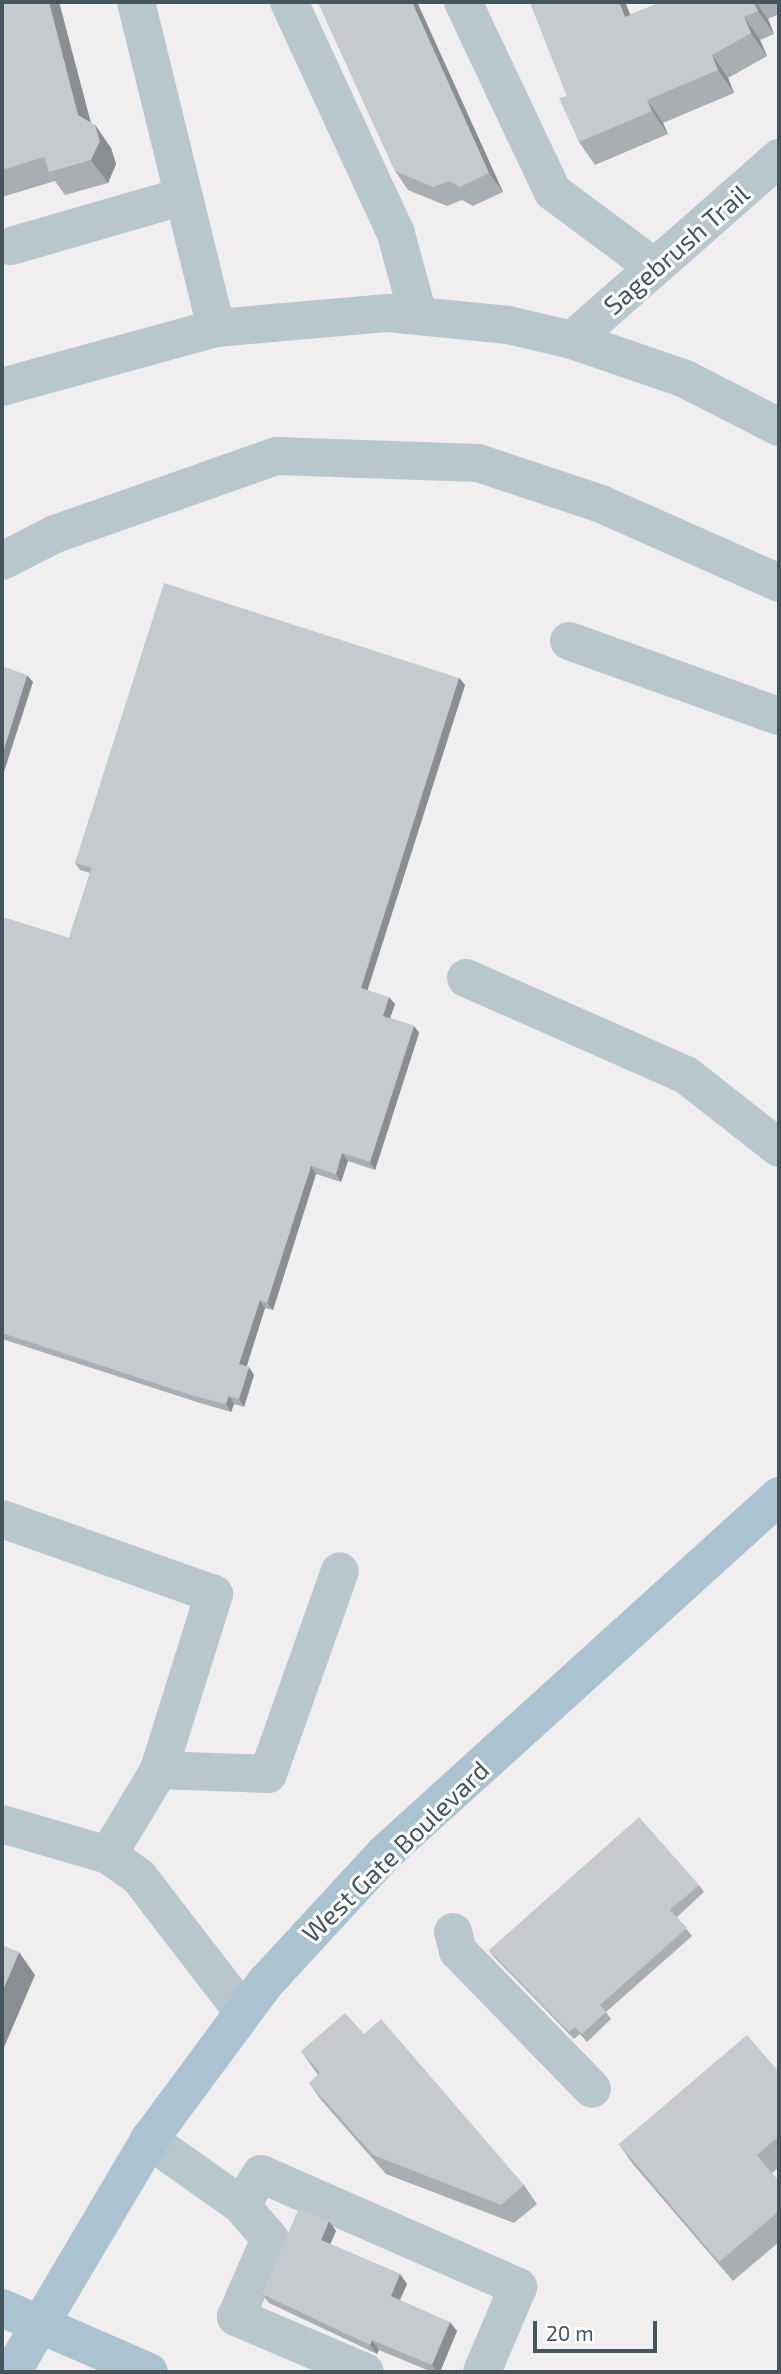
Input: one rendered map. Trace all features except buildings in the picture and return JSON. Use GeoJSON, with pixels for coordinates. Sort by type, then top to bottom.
{"type":"FeatureCollection","features":[{"type":"Feature","properties":{"kind":"main road","name":"West Gate Boulevard"},"geometry":{"type":"LineString","coordinates":[[12,2372],[39,2322],[149,2140],[243,2012],[385,1853],[779,1496]]}},
{"type":"Feature","properties":{"kind":"main road"},"geometry":{"type":"LineString","coordinates":[[2,2308],[149,2372]]}},
{"type":"Feature","properties":{"kind":"street"},"geometry":{"type":"LineString","coordinates":[[136,2],[216,328]]}},
{"type":"Feature","properties":{"kind":"street"},"geometry":{"type":"LineString","coordinates":[[289,2],[396,234],[418,315]]}},
{"type":"Feature","properties":{"kind":"street"},"geometry":{"type":"LineString","coordinates":[[463,2],[554,192],[654,267]]}},
{"type":"Feature","properties":{"kind":"street","name":"Sagebrush Trail"},"geometry":{"type":"LineString","coordinates":[[572,340],[779,158]]}},
{"type":"Feature","properties":{"kind":"street"},"geometry":{"type":"LineString","coordinates":[[10,246],[184,196]]}},
{"type":"Feature","properties":{"kind":"street"},"geometry":{"type":"LineString","coordinates":[[2,387],[216,328],[328,314],[418,315],[572,340],[685,379],[779,427]]}},
{"type":"Feature","properties":{"kind":"street"},"geometry":{"type":"LineString","coordinates":[[2,561],[55,534],[277,456],[478,463],[601,504],[779,583]]}},
{"type":"Feature","properties":{"kind":"street"},"geometry":{"type":"LineString","coordinates":[[569,641],[779,716]]}},
{"type":"Feature","properties":{"kind":"street"},"geometry":{"type":"LineString","coordinates":[[466,978],[686,1075],[779,1148]]}},
{"type":"Feature","properties":{"kind":"street"},"geometry":{"type":"LineString","coordinates":[[2,1519],[214,1594],[159,1770],[108,1855]]}},
{"type":"Feature","properties":{"kind":"street"},"geometry":{"type":"LineString","coordinates":[[159,1770],[268,1774],[340,1570]]}},
{"type":"Feature","properties":{"kind":"street"},"geometry":{"type":"LineString","coordinates":[[2,1824],[108,1855],[139,1877],[243,2012]]}},
{"type":"Feature","properties":{"kind":"street"},"geometry":{"type":"LineString","coordinates":[[453,1932],[458,1951],[592,2089]]}},
{"type":"Feature","properties":{"kind":"street"},"geometry":{"type":"LineString","coordinates":[[149,2140],[241,2205],[270,2239],[236,2317],[365,2372]]}},
{"type":"Feature","properties":{"kind":"street"},"geometry":{"type":"LineString","coordinates":[[241,2205],[261,2174],[518,2287],[482,2372]]}}]}
